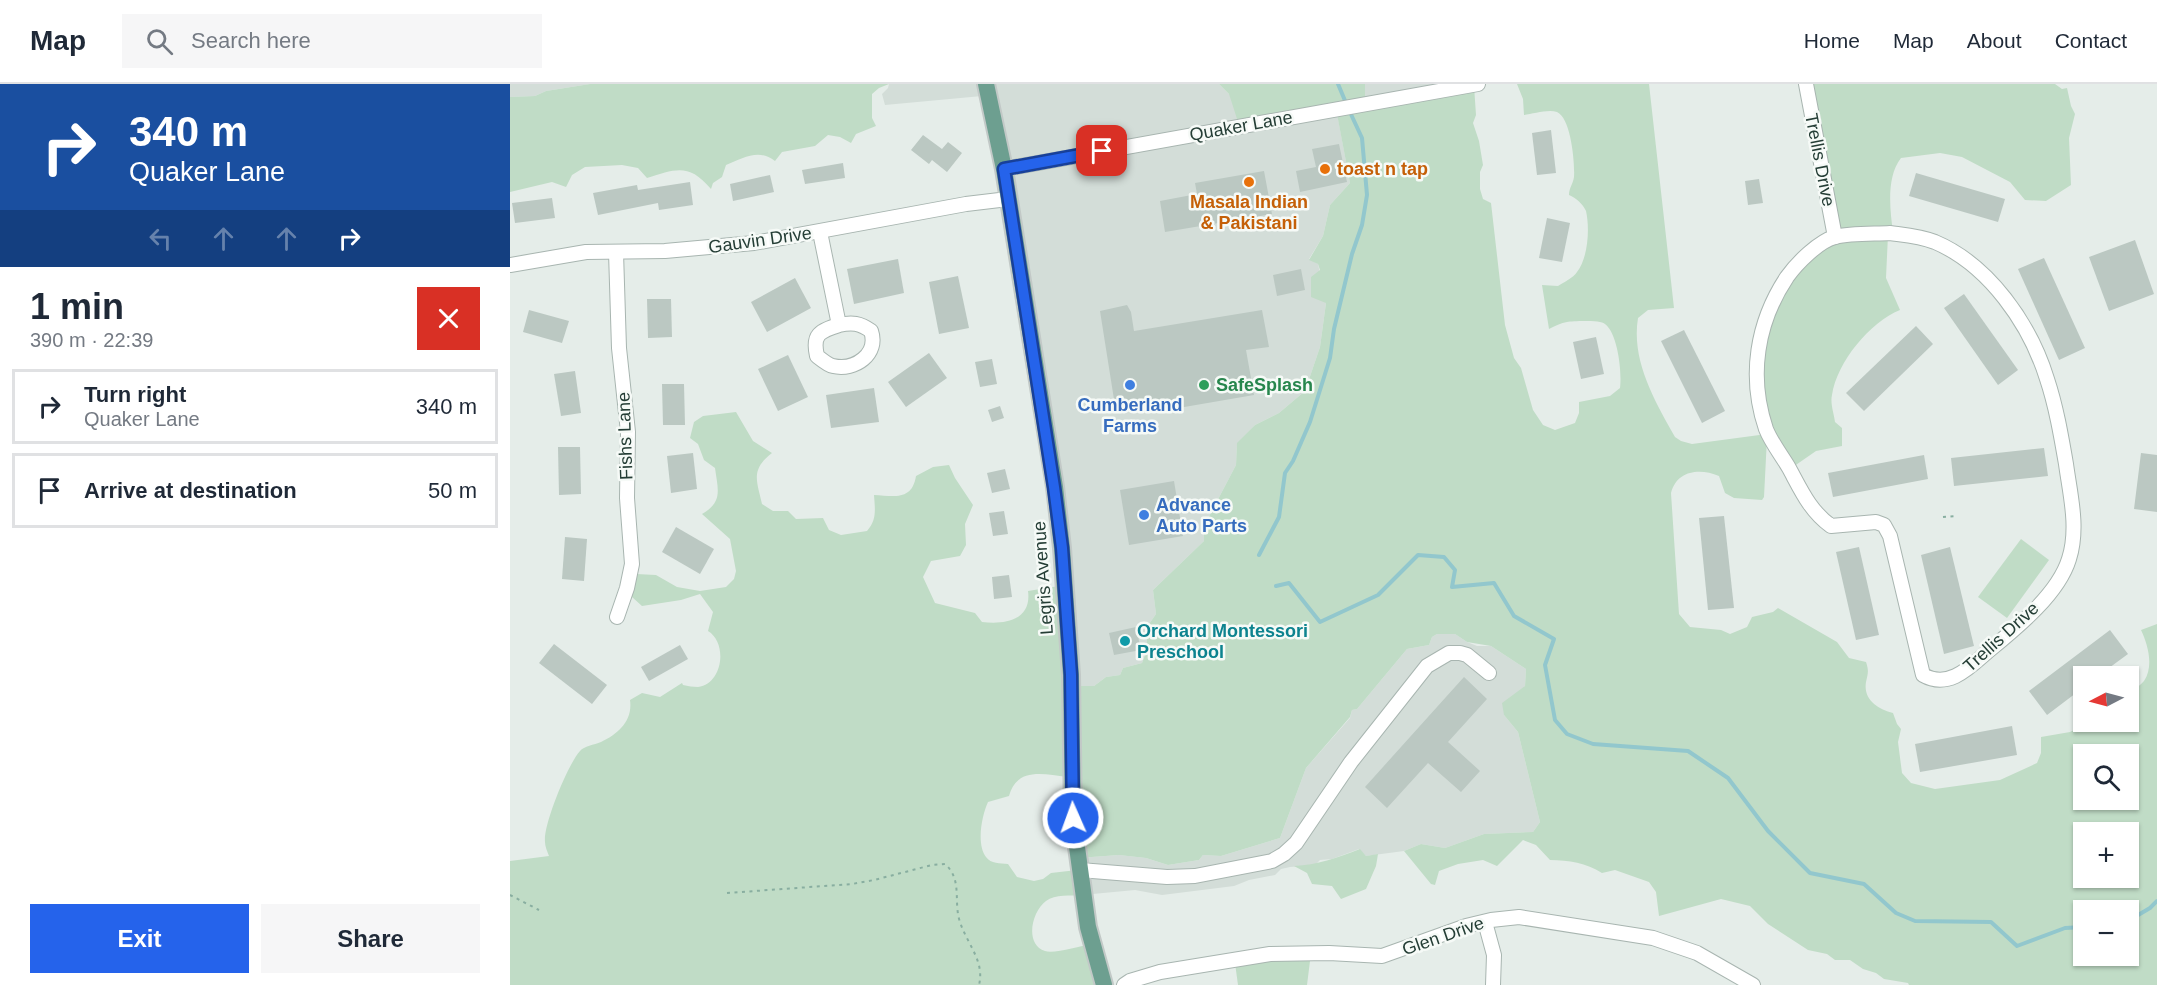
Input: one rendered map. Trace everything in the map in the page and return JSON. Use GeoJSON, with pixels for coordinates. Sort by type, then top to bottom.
{"type":"FeatureCollection","features":[{"type":"Feature","properties":{"kind":"main road","name":"Legris Avenue"},"geometry":{"type":"LineString","coordinates":[[986,84],[1004,169],[1062,548],[1071,675],[1073,818],[1088,927],[1104,985]]}},
{"type":"Feature","properties":{"kind":"street","name":"Quaker Lane"},"geometry":{"type":"LineString","coordinates":[[1004,169],[1478,84]]}},
{"type":"Feature","properties":{"kind":"street","name":"Trellis Drive"},"geometry":{"type":"LineString","coordinates":[[1806,84],[1834,237]]}},
{"type":"Feature","properties":{"kind":"street","name":"Gauvin Drive"},"geometry":{"type":"LineString","coordinates":[[510,265],[586,252],[754,243],[966,204],[1008,199]]}},
{"type":"Feature","properties":{"kind":"street"},"geometry":{"type":"LineString","coordinates":[[820,232],[839,325]]}},
{"type":"Feature","properties":{"kind":"street","name":"Trellis Drive"},"geometry":{"type":"LineString","coordinates":[[1890,233],[1915,236],[1934,241],[1964,259],[1997,290],[2027,332],[2038,355],[2055,406],[2073,523],[2070,557],[2065,571],[2058,584],[2005,637],[1969,668],[1946,680],[1933,681],[1923,675],[1890,536],[1884,525],[1876,522],[1831,526],[1821,519],[1808,504],[1767,430],[1759,394],[1756,359],[1765,320],[1773,300],[1793,268],[1810,252],[1834,237],[1890,233]]}},
{"type":"Feature","properties":{"kind":"street","name":"Fishs Lane"},"geometry":{"type":"LineString","coordinates":[[616,252],[619,348],[628,432],[627,498],[632,564],[627,588],[616,617]]}},
{"type":"Feature","properties":{"kind":"street"},"geometry":{"type":"LineString","coordinates":[[1080,870],[1167,877],[1195,876],[1272,861],[1296,843],[1351,762],[1427,666],[1449,653],[1460,653],[1467,655],[1489,674]]}},
{"type":"Feature","properties":{"kind":"street","name":"Glen Drive"},"geometry":{"type":"LineString","coordinates":[[1124,985],[1160,972],[1270,954],[1329,953],[1382,956],[1446,932],[1485,922],[1519,917],[1653,938],[1697,953],[1754,985]]}},
{"type":"Feature","properties":{"kind":"street"},"geometry":{"type":"LineString","coordinates":[[1485,922],[1494,955],[1493,985]]}},
{"type":"Feature","properties":{"kind":"path"},"geometry":{"type":"LineString","coordinates":[[1943,518],[1957,516]]}},
{"type":"Feature","properties":{"kind":"path"},"geometry":{"type":"LineString","coordinates":[[728,893],[852,884],[945,864],[956,882],[957,910],[961,926],[979,962],[981,978],[979,985]]}},
{"type":"Feature","properties":{"kind":"path"},"geometry":{"type":"LineString","coordinates":[[510,895],[539,910]]}},
{"type":"Feature","properties":{"kind":"shaded area"},"geometry":{"type":"Polygon","coordinates":[[[510,84],[590,84],[546,91],[535,96],[510,97],[510,84]]]}},
{"type":"Feature","properties":{"kind":"shaded area"},"geometry":{"type":"Polygon","coordinates":[[[889,84],[1219,84],[1229,94],[1337,113],[1350,183],[1330,205],[1323,236],[1309,259],[1318,264],[1326,303],[1320,347],[1305,391],[1279,413],[1255,425],[1237,444],[1236,465],[1204,526],[1204,541],[1153,590],[1156,614],[1147,627],[1147,650],[1142,663],[1123,668],[1120,675],[1106,677],[1094,686],[1070,686],[1058,554],[985,98],[982,96],[885,105],[882,94],[889,84]]]}},
{"type":"Feature","properties":{"kind":"shaded area"},"geometry":{"type":"Polygon","coordinates":[[[1365,84],[1480,84],[1365,102],[1365,84]]]}},
{"type":"Feature","properties":{"kind":"shaded area"},"geometry":{"type":"Polygon","coordinates":[[[1437,634],[1455,634],[1477,646],[1491,646],[1526,669],[1525,686],[1504,715],[1518,732],[1540,822],[1533,832],[1484,834],[1445,848],[1421,844],[1404,851],[1366,856],[1359,849],[1332,859],[1320,860],[1315,865],[1281,869],[1275,875],[1249,880],[1234,886],[1162,895],[1135,890],[1082,895],[1078,858],[1119,855],[1146,858],[1168,865],[1199,860],[1203,855],[1221,856],[1280,838],[1306,768],[1350,718],[1352,710],[1357,709],[1407,649],[1429,645],[1432,637],[1437,634]]]}},
{"type":"Feature","properties":{"kind":"green space"},"geometry":{"type":"Polygon","coordinates":[[[590,84],[889,84],[872,94],[872,118],[876,126],[856,134],[851,143],[840,137],[828,135],[815,146],[782,152],[775,161],[763,155],[745,157],[726,165],[722,177],[713,183],[711,189],[696,175],[682,170],[647,178],[638,168],[622,165],[585,167],[572,175],[566,187],[552,182],[510,192],[510,97],[535,96],[546,91],[590,84]]]}},
{"type":"Feature","properties":{"kind":"green space"},"geometry":{"type":"Polygon","coordinates":[[[1219,84],[1365,84],[1365,101],[1474,86],[1476,115],[1473,123],[1483,165],[1480,172],[1480,189],[1483,199],[1491,203],[1505,325],[1533,410],[1543,425],[1555,430],[1575,423],[1579,413],[1579,402],[1610,396],[1620,388],[1620,363],[1613,336],[1603,323],[1567,322],[1549,329],[1542,285],[1558,286],[1577,272],[1586,251],[1587,218],[1583,206],[1569,195],[1574,170],[1573,152],[1566,123],[1562,116],[1553,111],[1524,115],[1523,99],[1517,84],[1649,84],[1674,308],[1648,310],[1638,318],[1638,350],[1646,380],[1675,437],[1692,444],[1767,434],[1757,390],[1770,304],[1831,238],[1805,84],[2055,84],[2062,89],[2067,88],[2075,114],[2069,138],[2071,185],[2046,201],[2025,200],[2010,182],[1962,157],[1940,153],[1901,158],[1891,184],[1890,204],[1893,232],[1888,235],[1886,278],[1900,310],[1867,333],[1848,357],[1835,382],[1831,401],[1835,422],[1842,428],[1842,446],[1816,451],[1790,469],[1767,438],[1762,500],[1734,498],[1725,493],[1719,476],[1712,473],[1690,473],[1678,480],[1671,493],[1679,614],[1690,627],[1721,630],[1730,634],[1747,627],[1752,617],[1773,612],[1778,608],[1837,642],[1849,658],[1866,662],[1868,672],[1866,688],[1869,699],[1882,709],[1893,713],[1901,729],[1898,742],[1902,773],[1911,783],[1935,789],[2000,780],[2037,763],[2041,753],[2041,737],[2073,731],[2139,732],[2139,686],[2149,669],[2148,649],[2141,630],[2157,624],[2157,985],[1909,985],[1884,979],[1850,960],[1835,960],[1827,954],[1808,950],[1768,924],[1750,906],[1721,899],[1659,916],[1656,892],[1649,882],[1615,870],[1602,873],[1577,863],[1550,860],[1536,845],[1523,840],[1497,866],[1483,860],[1458,864],[1439,871],[1435,885],[1431,884],[1404,851],[1421,844],[1445,848],[1484,834],[1533,832],[1540,822],[1518,732],[1504,715],[1502,703],[1525,686],[1526,669],[1491,646],[1467,642],[1455,634],[1437,634],[1432,637],[1429,645],[1407,649],[1357,709],[1352,710],[1350,717],[1306,768],[1280,838],[1221,856],[1203,855],[1199,860],[1168,865],[1146,858],[1119,855],[1078,858],[1067,777],[1040,774],[1025,776],[1018,780],[1009,796],[988,802],[982,822],[981,845],[990,861],[1008,864],[1017,877],[1034,881],[1043,879],[1051,873],[1077,870],[1082,895],[1058,896],[1046,901],[1034,919],[1032,935],[1038,947],[1049,952],[1091,944],[1104,985],[510,985],[510,861],[549,856],[545,842],[548,822],[557,795],[575,758],[584,748],[601,742],[623,726],[629,714],[630,700],[642,693],[660,697],[682,683],[698,687],[713,679],[717,671],[720,662],[718,644],[708,631],[713,612],[700,594],[681,600],[642,606],[632,597],[636,574],[656,575],[677,587],[700,591],[726,587],[734,579],[736,571],[730,539],[702,514],[713,505],[718,495],[715,468],[704,460],[698,444],[690,438],[694,422],[703,416],[736,412],[753,441],[772,453],[760,465],[757,476],[762,504],[773,511],[788,511],[796,519],[823,518],[829,530],[841,535],[867,531],[874,518],[874,495],[895,496],[906,493],[911,490],[916,476],[933,467],[949,465],[973,505],[965,524],[966,545],[960,556],[931,561],[923,577],[935,603],[975,613],[982,622],[1008,621],[1021,614],[1026,608],[1028,591],[1059,586],[1070,686],[1094,686],[1106,677],[1120,675],[1123,668],[1142,663],[1147,650],[1147,627],[1156,614],[1153,590],[1204,541],[1204,526],[1236,465],[1237,443],[1255,425],[1279,413],[1305,391],[1320,347],[1326,303],[1311,297],[1311,277],[1320,270],[1318,264],[1309,260],[1323,236],[1330,205],[1350,183],[1337,114],[1239,125],[1229,94],[1219,84]]]}},
{"type":"Feature","properties":{"kind":"green space"},"geometry":{"type":"Polygon","coordinates":[[[2021,539],[2049,560],[2007,618],[1978,597],[2021,539]]]}},
{"type":"Feature","properties":{"kind":"green space"},"geometry":{"type":"Polygon","coordinates":[[[1360,849],[1366,856],[1378,854],[1376,866],[1366,889],[1341,899],[1332,886],[1312,884],[1307,873],[1294,866],[1327,861],[1360,849]]]}},
{"type":"Feature","properties":{"kind":"green space"},"geometry":{"type":"Polygon","coordinates":[[[1311,953],[1307,985],[1238,985],[1235,963],[1311,953]]]}},
{"type":"Feature","properties":{"kind":"building"},"geometry":{"type":"Polygon","coordinates":[[[1551,130],[1556,173],[1537,175],[1532,133],[1551,130]]]}},
{"type":"Feature","properties":{"kind":"building"},"geometry":{"type":"Polygon","coordinates":[[[923,135],[942,149],[948,142],[962,153],[947,172],[932,160],[929,164],[911,150],[923,135]]]}},
{"type":"Feature","properties":{"kind":"building","name":"toast n tap"},"geometry":{"type":"Polygon","coordinates":[[[1339,144],[1347,182],[1300,192],[1296,171],[1316,167],[1312,149],[1339,144]]]}},
{"type":"Feature","properties":{"kind":"building"},"geometry":{"type":"Polygon","coordinates":[[[843,163],[845,178],[805,184],[802,170],[843,163]]]}},
{"type":"Feature","properties":{"kind":"building"},"geometry":{"type":"Polygon","coordinates":[[[1264,171],[1272,214],[1165,232],[1160,201],[1197,194],[1195,183],[1264,171]]]}},
{"type":"Feature","properties":{"kind":"building"},"geometry":{"type":"Polygon","coordinates":[[[1916,173],[2005,199],[1998,222],[1909,196],[1916,173]]]}},
{"type":"Feature","properties":{"kind":"building"},"geometry":{"type":"Polygon","coordinates":[[[770,175],[774,192],[733,201],[730,184],[770,175]]]}},
{"type":"Feature","properties":{"kind":"building"},"geometry":{"type":"Polygon","coordinates":[[[1759,179],[1763,203],[1748,205],[1745,181],[1759,179]]]}},
{"type":"Feature","properties":{"kind":"building"},"geometry":{"type":"Polygon","coordinates":[[[690,182],[693,205],[659,210],[658,203],[598,215],[593,193],[637,185],[638,190],[690,182]]]}},
{"type":"Feature","properties":{"kind":"building"},"geometry":{"type":"Polygon","coordinates":[[[552,198],[555,218],[515,223],[512,203],[552,198]]]}},
{"type":"Feature","properties":{"kind":"building"},"geometry":{"type":"Polygon","coordinates":[[[1547,218],[1570,223],[1562,262],[1539,258],[1547,218]]]}},
{"type":"Feature","properties":{"kind":"building"},"geometry":{"type":"Polygon","coordinates":[[[2135,240],[2154,294],[2109,311],[2089,257],[2135,240]]]}},
{"type":"Feature","properties":{"kind":"building"},"geometry":{"type":"Polygon","coordinates":[[[2044,258],[2085,348],[2059,360],[2018,269],[2044,258]]]}},
{"type":"Feature","properties":{"kind":"building"},"geometry":{"type":"Polygon","coordinates":[[[898,259],[904,293],[854,304],[847,269],[898,259]]]}},
{"type":"Feature","properties":{"kind":"building"},"geometry":{"type":"Polygon","coordinates":[[[1301,269],[1305,290],[1277,296],[1273,275],[1301,269]]]}},
{"type":"Feature","properties":{"kind":"building"},"geometry":{"type":"Polygon","coordinates":[[[958,276],[969,328],[939,334],[929,282],[958,276]]]}},
{"type":"Feature","properties":{"kind":"building"},"geometry":{"type":"Polygon","coordinates":[[[795,278],[811,308],[767,332],[751,302],[795,278]]]}},
{"type":"Feature","properties":{"kind":"building"},"geometry":{"type":"Polygon","coordinates":[[[1964,294],[2018,370],[1998,385],[1944,308],[1964,294]]]}},
{"type":"Feature","properties":{"kind":"building"},"geometry":{"type":"Polygon","coordinates":[[[647,299],[671,299],[672,337],[648,338],[647,299]]]}},
{"type":"Feature","properties":{"kind":"building"},"geometry":{"type":"Polygon","coordinates":[[[1127,305],[1131,312],[1134,331],[1262,310],[1269,347],[1246,350],[1254,395],[1161,411],[1160,405],[1116,412],[1100,311],[1127,305]]]}},
{"type":"Feature","properties":{"kind":"building"},"geometry":{"type":"Polygon","coordinates":[[[529,310],[569,321],[562,343],[523,332],[529,310]]]}},
{"type":"Feature","properties":{"kind":"building"},"geometry":{"type":"Polygon","coordinates":[[[1916,326],[1933,344],[1864,411],[1846,393],[1916,326]]]}},
{"type":"Feature","properties":{"kind":"building"},"geometry":{"type":"Polygon","coordinates":[[[1684,330],[1725,411],[1702,423],[1661,341],[1684,330]]]}},
{"type":"Feature","properties":{"kind":"building"},"geometry":{"type":"Polygon","coordinates":[[[1596,337],[1604,374],[1581,379],[1573,342],[1596,337]]]}},
{"type":"Feature","properties":{"kind":"building"},"geometry":{"type":"Polygon","coordinates":[[[929,353],[947,378],[906,407],[888,382],[929,353]]]}},
{"type":"Feature","properties":{"kind":"building"},"geometry":{"type":"Polygon","coordinates":[[[788,355],[808,397],[778,411],[758,369],[788,355]]]}},
{"type":"Feature","properties":{"kind":"building"},"geometry":{"type":"Polygon","coordinates":[[[992,359],[997,384],[980,387],[975,362],[992,359]]]}},
{"type":"Feature","properties":{"kind":"building"},"geometry":{"type":"Polygon","coordinates":[[[575,371],[581,413],[561,416],[554,374],[575,371]]]}},
{"type":"Feature","properties":{"kind":"building"},"geometry":{"type":"Polygon","coordinates":[[[662,384],[684,384],[685,425],[663,425],[662,384]]]}},
{"type":"Feature","properties":{"kind":"building"},"geometry":{"type":"Polygon","coordinates":[[[874,388],[879,422],[831,428],[826,395],[874,388]]]}},
{"type":"Feature","properties":{"kind":"building"},"geometry":{"type":"Polygon","coordinates":[[[1000,406],[1004,418],[992,422],[988,410],[1000,406]]]}},
{"type":"Feature","properties":{"kind":"building"},"geometry":{"type":"Polygon","coordinates":[[[558,447],[580,447],[581,494],[559,495],[558,447]]]}},
{"type":"Feature","properties":{"kind":"building"},"geometry":{"type":"Polygon","coordinates":[[[2044,448],[2048,476],[1954,486],[1951,458],[2044,448]]]}},
{"type":"Feature","properties":{"kind":"building"},"geometry":{"type":"Polygon","coordinates":[[[693,453],[697,489],[671,493],[667,456],[693,453]]]}},
{"type":"Feature","properties":{"kind":"building"},"geometry":{"type":"Polygon","coordinates":[[[2141,453],[2157,455],[2157,512],[2134,509],[2141,453]]]}},
{"type":"Feature","properties":{"kind":"building"},"geometry":{"type":"Polygon","coordinates":[[[1924,455],[1928,479],[1833,497],[1828,473],[1924,455]]]}},
{"type":"Feature","properties":{"kind":"building"},"geometry":{"type":"Polygon","coordinates":[[[1005,469],[1010,489],[992,493],[987,473],[1005,469]]]}},
{"type":"Feature","properties":{"kind":"building"},"geometry":{"type":"Polygon","coordinates":[[[1174,481],[1183,536],[1129,545],[1120,490],[1174,481]]]}},
{"type":"Feature","properties":{"kind":"building"},"geometry":{"type":"Polygon","coordinates":[[[1004,511],[1008,534],[993,536],[989,513],[1004,511]]]}},
{"type":"Feature","properties":{"kind":"building"},"geometry":{"type":"Polygon","coordinates":[[[1724,516],[1734,608],[1708,610],[1699,518],[1724,516]]]}},
{"type":"Feature","properties":{"kind":"building"},"geometry":{"type":"Polygon","coordinates":[[[676,527],[714,549],[700,574],[662,552],[676,527]]]}},
{"type":"Feature","properties":{"kind":"building"},"geometry":{"type":"Polygon","coordinates":[[[565,537],[587,539],[584,581],[562,579],[565,537]]]}},
{"type":"Feature","properties":{"kind":"building"},"geometry":{"type":"Polygon","coordinates":[[[1859,547],[1879,635],[1856,640],[1836,552],[1859,547]]]}},
{"type":"Feature","properties":{"kind":"building"},"geometry":{"type":"Polygon","coordinates":[[[1950,547],[1974,646],[1944,654],[1921,555],[1950,547]]]}},
{"type":"Feature","properties":{"kind":"building"},"geometry":{"type":"Polygon","coordinates":[[[1009,575],[1012,597],[994,599],[992,577],[1009,575]]]}},
{"type":"Feature","properties":{"kind":"building","name":"Orchard Montessori Preschool"},"geometry":{"type":"Polygon","coordinates":[[[1136,627],[1141,650],[1114,655],[1109,633],[1136,627]]]}},
{"type":"Feature","properties":{"kind":"building"},"geometry":{"type":"Polygon","coordinates":[[[2110,630],[2128,654],[2112,666],[2073,666],[2073,695],[2047,715],[2029,691],[2110,630]]]}},
{"type":"Feature","properties":{"kind":"building"},"geometry":{"type":"Polygon","coordinates":[[[554,644],[607,685],[592,704],[539,663],[554,644]]]}},
{"type":"Feature","properties":{"kind":"building"},"geometry":{"type":"Polygon","coordinates":[[[680,645],[688,659],[649,681],[641,667],[680,645]]]}},
{"type":"Feature","properties":{"kind":"building"},"geometry":{"type":"Polygon","coordinates":[[[1464,677],[1487,699],[1448,742],[1480,771],[1461,792],[1428,763],[1387,808],[1365,787],[1464,677]]]}},
{"type":"Feature","properties":{"kind":"building"},"geometry":{"type":"Polygon","coordinates":[[[2012,726],[2017,755],[1920,772],[1915,744],[2012,726]]]}},
{"type":"Feature","properties":{"kind":"waterway"},"geometry":{"type":"LineString","coordinates":[[1338,84],[1346,103]]}},
{"type":"Feature","properties":{"kind":"waterway"},"geometry":{"type":"LineString","coordinates":[[1259,555],[1279,517],[1285,473],[1293,461],[1310,422],[1330,358],[1334,329],[1352,254],[1362,225],[1367,195],[1362,138],[1349,110]]}},
{"type":"Feature","properties":{"kind":"waterway"},"geometry":{"type":"LineString","coordinates":[[1276,586],[1289,583],[1320,622],[1378,595],[1418,555],[1444,557],[1455,570],[1452,587],[1494,583],[1514,616],[1554,639],[1545,665],[1555,720],[1567,734],[1593,744],[1688,751],[1728,778],[1768,831],[1810,873],[1864,884],[1896,913],[1915,921],[1991,922],[2017,946],[2065,928],[2073,928]]}},
{"type":"Feature","properties":{"kind":"waterway"},"geometry":{"type":"LineString","coordinates":[[2139,914],[2157,901]]}},
{"type":"Feature","properties":{"kind":"place","name":"toast n tap"},"geometry":{"type":"Point","coordinates":[1325,169]}},
{"type":"Feature","properties":{"kind":"place","name":"Masala Indian & Pakistani"},"geometry":{"type":"Point","coordinates":[1249,182]}},
{"type":"Feature","properties":{"kind":"place","name":"Cumberland Farms"},"geometry":{"type":"Point","coordinates":[1130,385]}},
{"type":"Feature","properties":{"kind":"place","name":"SafeSplash"},"geometry":{"type":"Point","coordinates":[1204,385]}},
{"type":"Feature","properties":{"kind":"place","name":"Advance Auto Parts"},"geometry":{"type":"Point","coordinates":[1144,515]}},
{"type":"Feature","properties":{"kind":"place","name":"Orchard Montessori Preschool"},"geometry":{"type":"Point","coordinates":[1125,641]}},
{"type":"Feature","properties":{"kind":"route"},"geometry":{"type":"LineString","coordinates":[[1073,818],[1071,675],[1062,548],[1004,169],[1102,151]]}}]}
